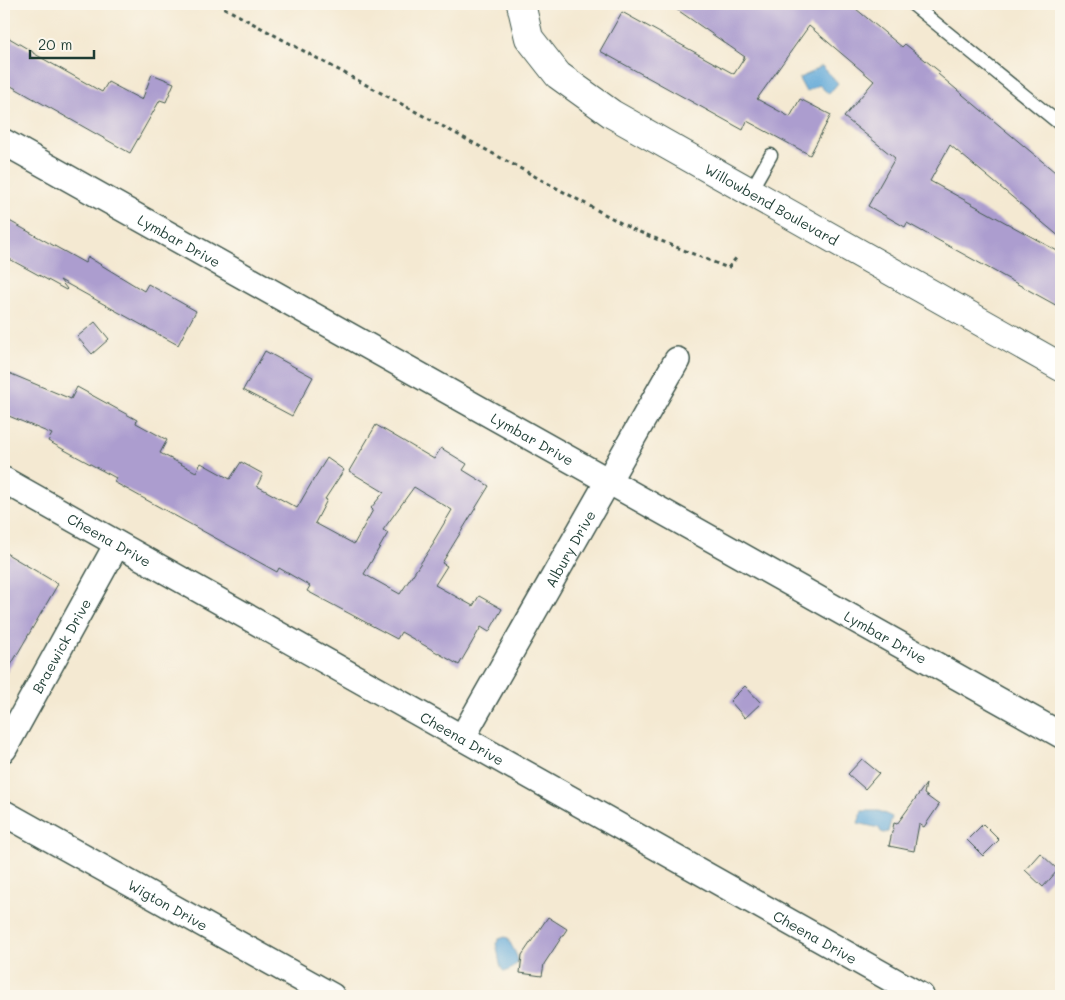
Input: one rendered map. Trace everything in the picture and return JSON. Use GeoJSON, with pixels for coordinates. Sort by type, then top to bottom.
{"type":"FeatureCollection","features":[{"type":"Feature","properties":{"kind":"street","name":"Willowbend Boulevard"},"geometry":{"type":"LineString","coordinates":[[521,4],[529,38],[558,75],[612,114],[1061,367]]}},
{"type":"Feature","properties":{"kind":"street","name":"Lymbar Drive"},"geometry":{"type":"LineString","coordinates":[[4,142],[1061,735]]}},
{"type":"Feature","properties":{"kind":"street","name":"Albury Drive"},"geometry":{"type":"LineString","coordinates":[[462,738],[677,360]]}},
{"type":"Feature","properties":{"kind":"street","name":"Cheena Drive"},"geometry":{"type":"LineString","coordinates":[[4,480],[921,996]]}},
{"type":"Feature","properties":{"kind":"street","name":"Braewick Drive"},"geometry":{"type":"LineString","coordinates":[[4,749],[117,544]]}},
{"type":"Feature","properties":{"kind":"street","name":"Wigton Drive"},"geometry":{"type":"LineString","coordinates":[[4,813],[332,996]]}},
{"type":"Feature","properties":{"kind":"lane"},"geometry":{"type":"LineString","coordinates":[[912,4],[1061,125]]}},
{"type":"Feature","properties":{"kind":"lane"},"geometry":{"type":"LineString","coordinates":[[750,192],[771,155]]}},
{"type":"Feature","properties":{"kind":"path"},"geometry":{"type":"LineString","coordinates":[[217,4],[632,228],[728,268],[737,257]]}},
{"type":"Feature","properties":{"kind":"water"},"geometry":{"type":"Polygon","coordinates":[[[822,66],[838,83],[829,94],[819,85],[806,92],[799,79],[822,66]]]}},
{"type":"Feature","properties":{"kind":"water"},"geometry":{"type":"Polygon","coordinates":[[[862,811],[879,811],[892,817],[888,832],[884,833],[879,828],[858,823],[862,811]]]}},
{"type":"Feature","properties":{"kind":"water"},"geometry":{"type":"Polygon","coordinates":[[[508,938],[516,953],[518,962],[511,969],[503,971],[496,944],[499,939],[508,938]]]}},
{"type":"Feature","properties":{"kind":"building"},"geometry":{"type":"Polygon","coordinates":[[[669,4],[850,4],[902,47],[905,44],[1061,177],[1061,238],[950,145],[930,181],[1061,253],[1061,308],[907,223],[905,227],[868,206],[895,158],[844,117],[874,81],[809,26],[757,99],[790,117],[800,99],[831,115],[810,155],[747,121],[743,130],[600,51],[622,12],[734,74],[745,57],[669,4]]]}},
{"type":"Feature","properties":{"kind":"building"},"geometry":{"type":"Polygon","coordinates":[[[4,35],[102,92],[108,82],[142,100],[152,74],[174,83],[166,102],[160,100],[130,153],[4,82],[4,35]]]}},
{"type":"Feature","properties":{"kind":"building"},"geometry":{"type":"Polygon","coordinates":[[[4,218],[85,263],[88,257],[144,291],[148,284],[196,311],[178,345],[60,280],[66,290],[4,256],[4,218]]]}},
{"type":"Feature","properties":{"kind":"building"},"geometry":{"type":"Polygon","coordinates":[[[95,322],[109,339],[92,354],[77,337],[95,322]]]}},
{"type":"Feature","properties":{"kind":"building"},"geometry":{"type":"Polygon","coordinates":[[[265,351],[313,377],[292,416],[243,390],[265,351]]]}},
{"type":"Feature","properties":{"kind":"building"},"geometry":{"type":"Polygon","coordinates":[[[4,371],[71,399],[77,387],[137,420],[136,423],[167,440],[160,453],[196,472],[201,463],[230,479],[241,462],[263,474],[257,486],[297,508],[327,458],[344,470],[325,499],[327,500],[315,523],[354,544],[373,510],[371,508],[384,492],[349,471],[376,425],[434,459],[441,448],[467,464],[463,470],[489,486],[442,563],[447,566],[435,585],[473,606],[479,596],[502,609],[489,632],[481,627],[459,665],[401,632],[397,639],[307,591],[310,586],[279,568],[277,572],[114,482],[116,478],[48,441],[52,434],[4,414],[4,371]],[[414,487],[383,530],[388,533],[364,574],[400,594],[434,543],[452,510],[414,487]]]}},
{"type":"Feature","properties":{"kind":"building"},"geometry":{"type":"Polygon","coordinates":[[[4,552],[58,584],[4,677],[4,552]]]}},
{"type":"Feature","properties":{"kind":"building"},"geometry":{"type":"Polygon","coordinates":[[[745,686],[761,703],[745,718],[730,701],[745,686]]]}},
{"type":"Feature","properties":{"kind":"building"},"geometry":{"type":"Polygon","coordinates":[[[862,759],[879,773],[865,789],[848,774],[862,759]]]}},
{"type":"Feature","properties":{"kind":"building"},"geometry":{"type":"Polygon","coordinates":[[[926,784],[924,794],[939,805],[924,827],[919,824],[914,851],[889,846],[894,823],[897,824],[926,784]]]}},
{"type":"Feature","properties":{"kind":"building"},"geometry":{"type":"Polygon","coordinates":[[[983,824],[999,840],[983,856],[967,840],[983,824]]]}},
{"type":"Feature","properties":{"kind":"building"},"geometry":{"type":"Polygon","coordinates":[[[1040,853],[1058,870],[1043,887],[1025,870],[1040,853]]]}},
{"type":"Feature","properties":{"kind":"building"},"geometry":{"type":"Polygon","coordinates":[[[548,917],[567,929],[544,964],[542,976],[520,973],[522,955],[548,917]]]}}]}
